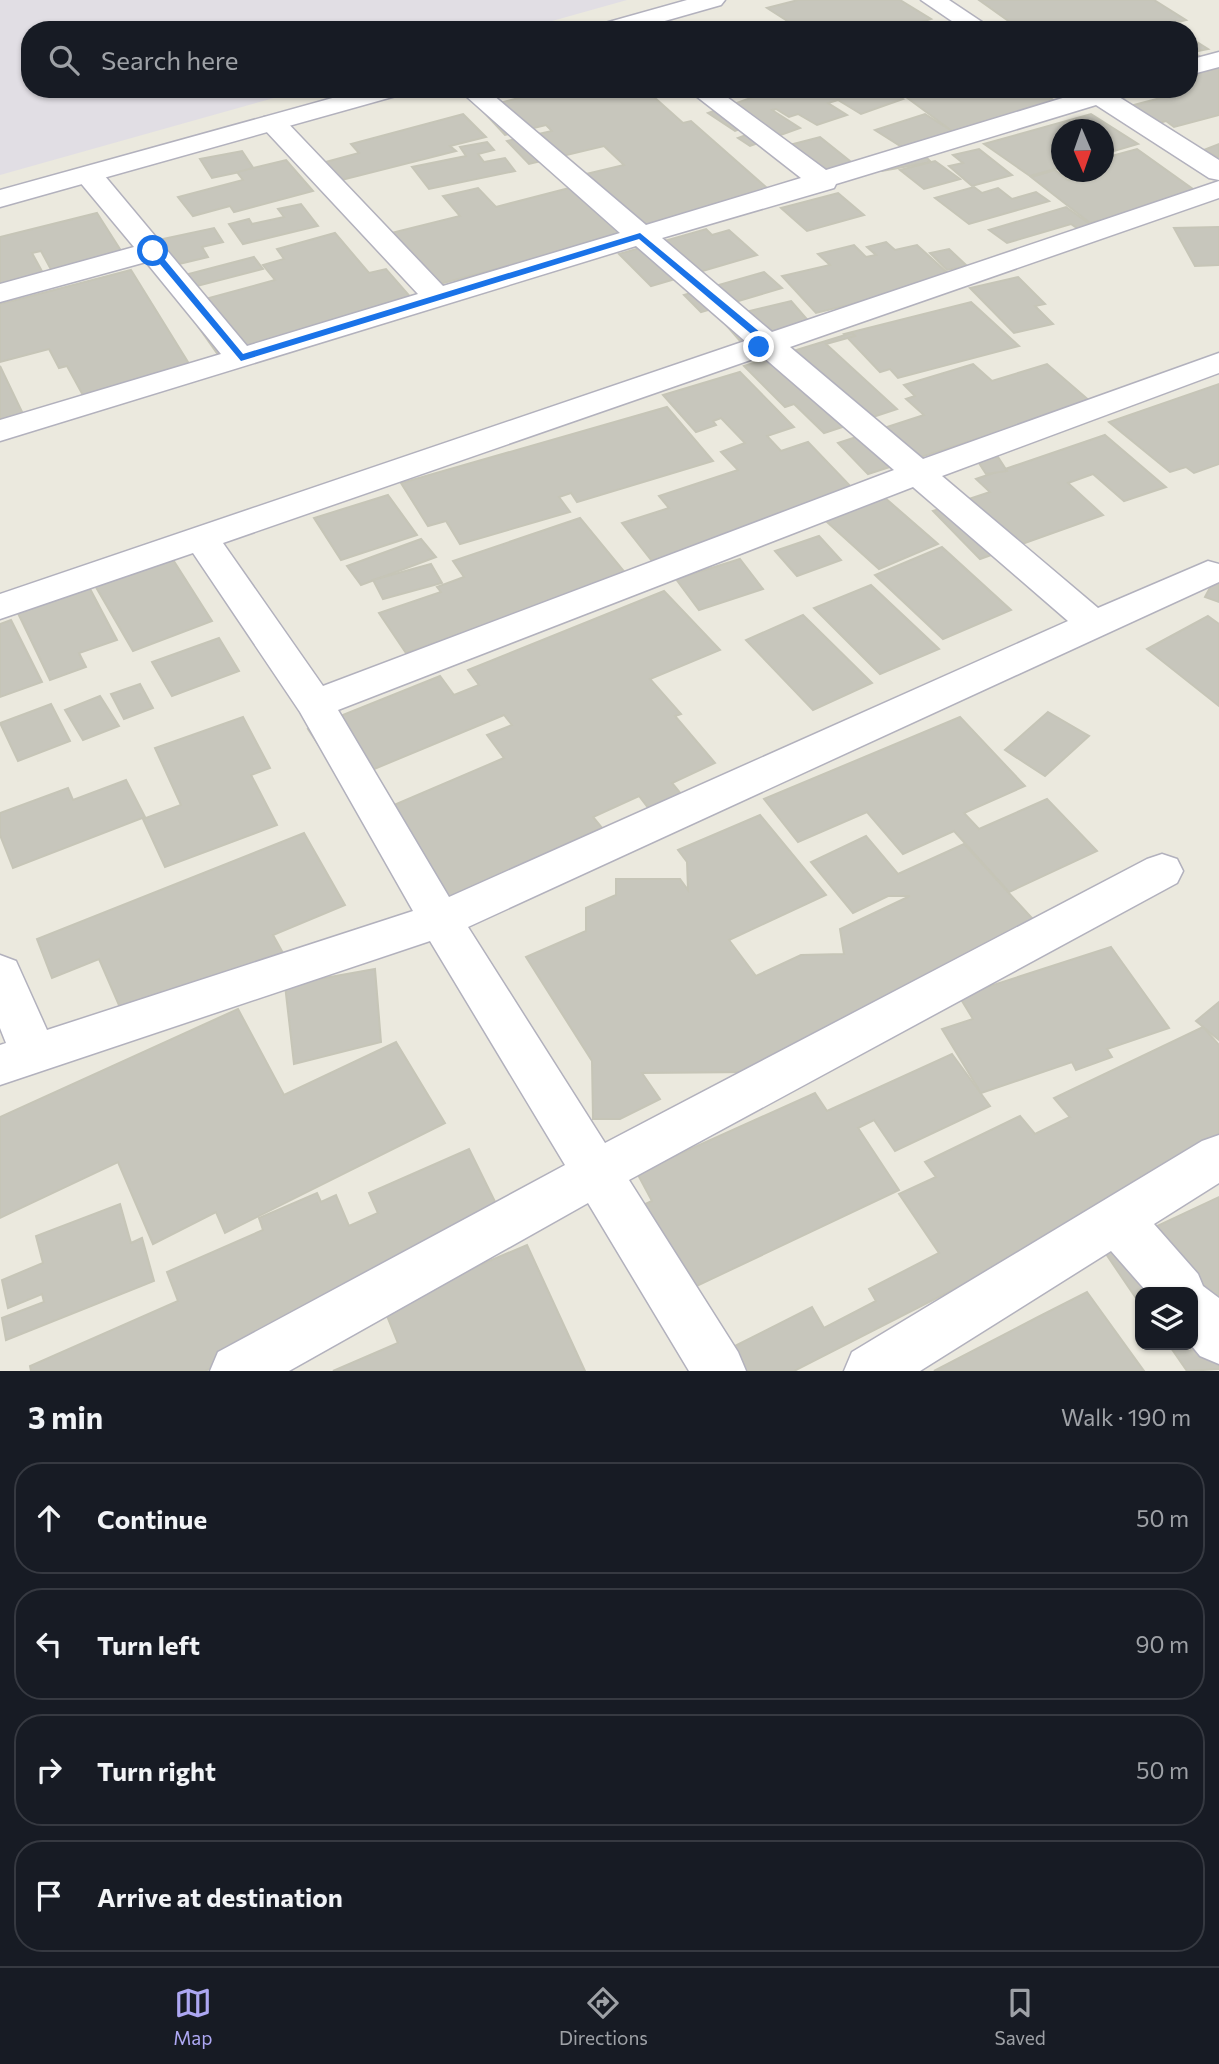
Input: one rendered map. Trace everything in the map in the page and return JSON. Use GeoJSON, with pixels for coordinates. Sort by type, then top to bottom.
{"type":"FeatureCollection","features":[{"type":"Feature","properties":{"kind":"street"},"geometry":{"type":"LineString","coordinates":[[640,21],[713,0]]}},
{"type":"Feature","properties":{"kind":"street"},"geometry":{"type":"LineString","coordinates":[[933,0],[968,21]]}},
{"type":"Feature","properties":{"kind":"street"},"geometry":{"type":"LineString","coordinates":[[1198,65],[1219,59]]}},
{"type":"Feature","properties":{"kind":"street"},"geometry":{"type":"LineString","coordinates":[[0,199],[362,98]]}},
{"type":"Feature","properties":{"kind":"street"},"geometry":{"type":"LineString","coordinates":[[480,98],[1094,624]]}},
{"type":"Feature","properties":{"kind":"street"},"geometry":{"type":"LineString","coordinates":[[721,98],[824,182]]}},
{"type":"Feature","properties":{"kind":"street"},"geometry":{"type":"LineString","coordinates":[[0,431],[824,182],[1082,98]]}},
{"type":"Feature","properties":{"kind":"street"},"geometry":{"type":"LineString","coordinates":[[1113,98],[1219,172]]}},
{"type":"Feature","properties":{"kind":"street"},"geometry":{"type":"LineString","coordinates":[[273,123],[438,298]]}},
{"type":"Feature","properties":{"kind":"street"},"geometry":{"type":"LineString","coordinates":[[89,174],[241,358]]}},
{"type":"Feature","properties":{"kind":"street"},"geometry":{"type":"LineString","coordinates":[[0,607],[1219,189]]}},
{"type":"Feature","properties":{"kind":"street"},"geometry":{"type":"LineString","coordinates":[[0,293],[153,251]]}},
{"type":"Feature","properties":{"kind":"street"},"geometry":{"type":"LineString","coordinates":[[316,704],[918,473],[1219,362]]}},
{"type":"Feature","properties":{"kind":"street"},"geometry":{"type":"LineString","coordinates":[[201,538],[316,704],[440,920],[719,1371]]}},
{"type":"Feature","properties":{"kind":"street"},"geometry":{"type":"LineString","coordinates":[[0,974],[17,1059],[440,920],[1208,573]]}},
{"type":"Feature","properties":{"kind":"street"},"geometry":{"type":"LineString","coordinates":[[237,1371],[598,1172],[1162,871]]}},
{"type":"Feature","properties":{"kind":"street"},"geometry":{"type":"LineString","coordinates":[[871,1371],[1219,1157]]}},
{"type":"Feature","properties":{"kind":"street"},"geometry":{"type":"LineString","coordinates":[[1117,1220],[1176,1287]]}},
{"type":"Feature","properties":{"kind":"street"},"geometry":{"type":"LineString","coordinates":[[1198,1313],[1219,1338]]}},
{"type":"Feature","properties":{"kind":"shaded area"},"geometry":{"type":"Polygon","coordinates":[[[0,0],[627,0],[552,21],[21,21],[21,98],[274,98],[0,175],[0,0]]]}},
{"type":"Feature","properties":{"kind":"building"},"geometry":{"type":"Polygon","coordinates":[[[798,0],[900,0],[931,19],[787,21],[767,8],[798,0]]]}},
{"type":"Feature","properties":{"kind":"building"},"geometry":{"type":"Polygon","coordinates":[[[979,0],[1154,0],[1186,20],[1182,21],[1008,21],[979,0]]]}},
{"type":"Feature","properties":{"kind":"building"},"geometry":{"type":"Polygon","coordinates":[[[1198,43],[1208,49],[1198,51],[1198,43]]]}},
{"type":"Feature","properties":{"kind":"building"},"geometry":{"type":"Polygon","coordinates":[[[1219,68],[1219,115],[1174,127],[1166,121],[1138,129],[1111,111],[1161,98],[1198,98],[1198,73],[1219,68]]]}},
{"type":"Feature","properties":{"kind":"building"},"geometry":{"type":"Polygon","coordinates":[[[518,98],[655,98],[683,123],[691,121],[775,195],[428,287],[387,234],[460,216],[443,196],[478,188],[496,207],[577,186],[569,178],[624,165],[604,146],[529,164],[507,141],[552,131],[546,125],[505,135],[480,108],[518,98]]]}},
{"type":"Feature","properties":{"kind":"building"},"geometry":{"type":"Polygon","coordinates":[[[750,98],[903,99],[861,114],[838,100],[828,103],[847,115],[817,125],[798,114],[789,117],[776,109],[772,110],[800,128],[750,146],[738,138],[757,131],[748,126],[735,131],[708,113],[750,98]]]}},
{"type":"Feature","properties":{"kind":"building"},"geometry":{"type":"Polygon","coordinates":[[[907,98],[1050,98],[1061,105],[956,134],[907,98]]]}},
{"type":"Feature","properties":{"kind":"building"},"geometry":{"type":"Polygon","coordinates":[[[463,114],[486,137],[450,146],[456,151],[334,182],[318,164],[359,153],[351,144],[463,114]]]}},
{"type":"Feature","properties":{"kind":"building"},"geometry":{"type":"Polygon","coordinates":[[[925,114],[958,135],[908,151],[875,130],[925,114]]]}},
{"type":"Feature","properties":{"kind":"building"},"geometry":{"type":"Polygon","coordinates":[[[1091,114],[1099,119],[1073,119],[1091,114]]]}},
{"type":"Feature","properties":{"kind":"building"},"geometry":{"type":"Polygon","coordinates":[[[1051,125],[1051,170],[1030,176],[984,144],[1051,125]]]}},
{"type":"Feature","properties":{"kind":"building"},"geometry":{"type":"Polygon","coordinates":[[[1114,129],[1138,144],[1114,151],[1114,129]]]}},
{"type":"Feature","properties":{"kind":"building"},"geometry":{"type":"Polygon","coordinates":[[[820,137],[855,165],[805,178],[770,150],[820,137]]]}},
{"type":"Feature","properties":{"kind":"building"},"geometry":{"type":"Polygon","coordinates":[[[487,142],[494,150],[478,154],[484,162],[505,158],[515,171],[429,189],[412,167],[466,156],[460,147],[487,142]]]}},
{"type":"Feature","properties":{"kind":"building"},"geometry":{"type":"Polygon","coordinates":[[[1219,144],[1219,158],[1204,150],[1219,144]]]}},
{"type":"Feature","properties":{"kind":"building"},"geometry":{"type":"Polygon","coordinates":[[[979,149],[1012,175],[972,186],[949,166],[963,163],[953,155],[979,149]]]}},
{"type":"Feature","properties":{"kind":"building"},"geometry":{"type":"Polygon","coordinates":[[[1137,149],[1200,194],[1090,223],[1031,177],[1051,171],[1051,182],[1114,182],[1114,155],[1137,149]]]}},
{"type":"Feature","properties":{"kind":"building"},"geometry":{"type":"Polygon","coordinates":[[[242,151],[254,169],[212,178],[200,159],[242,151]]]}},
{"type":"Feature","properties":{"kind":"building"},"geometry":{"type":"Polygon","coordinates":[[[920,151],[931,162],[882,171],[872,160],[920,151]]]}},
{"type":"Feature","properties":{"kind":"building"},"geometry":{"type":"Polygon","coordinates":[[[286,160],[313,191],[234,212],[230,206],[193,216],[178,197],[243,180],[237,172],[286,160]]]}},
{"type":"Feature","properties":{"kind":"building"},"geometry":{"type":"Polygon","coordinates":[[[935,161],[960,179],[924,189],[900,170],[935,161]]]}},
{"type":"Feature","properties":{"kind":"building"},"geometry":{"type":"Polygon","coordinates":[[[974,187],[982,193],[998,188],[1012,199],[1036,192],[1049,201],[969,224],[935,198],[974,187]]]}},
{"type":"Feature","properties":{"kind":"building"},"geometry":{"type":"Polygon","coordinates":[[[838,193],[864,215],[807,231],[781,208],[838,193]]]}},
{"type":"Feature","properties":{"kind":"building"},"geometry":{"type":"Polygon","coordinates":[[[301,204],[318,226],[243,244],[229,224],[249,219],[252,224],[284,217],[278,209],[301,204]]]}},
{"type":"Feature","properties":{"kind":"building"},"geometry":{"type":"Polygon","coordinates":[[[1066,207],[1091,225],[1078,229],[1071,224],[1007,243],[989,230],[1066,207]]]}},
{"type":"Feature","properties":{"kind":"building"},"geometry":{"type":"Polygon","coordinates":[[[97,213],[125,257],[54,275],[41,251],[32,253],[43,273],[0,284],[0,237],[97,213]]]}},
{"type":"Feature","properties":{"kind":"building"},"geometry":{"type":"Polygon","coordinates":[[[1219,227],[1219,265],[1195,266],[1174,228],[1219,227]]]}},
{"type":"Feature","properties":{"kind":"building"},"geometry":{"type":"Polygon","coordinates":[[[214,228],[223,242],[202,247],[208,257],[162,268],[149,242],[214,228]]]}},
{"type":"Feature","properties":{"kind":"building"},"geometry":{"type":"Polygon","coordinates":[[[706,229],[712,235],[729,230],[757,255],[651,286],[619,254],[706,229]]]}},
{"type":"Feature","properties":{"kind":"building"},"geometry":{"type":"Polygon","coordinates":[[[335,233],[369,273],[386,269],[413,300],[219,356],[183,305],[275,280],[263,265],[284,259],[277,249],[335,233]]]}},
{"type":"Feature","properties":{"kind":"building"},"geometry":{"type":"Polygon","coordinates":[[[886,242],[895,250],[917,245],[954,279],[816,313],[782,276],[830,265],[818,254],[854,245],[866,257],[876,255],[867,247],[886,242]]]}},
{"type":"Feature","properties":{"kind":"building"},"geometry":{"type":"Polygon","coordinates":[[[949,249],[967,266],[947,270],[930,253],[949,249]]]}},
{"type":"Feature","properties":{"kind":"building"},"geometry":{"type":"Polygon","coordinates":[[[254,257],[263,269],[181,290],[173,278],[254,257]]]}},
{"type":"Feature","properties":{"kind":"building"},"geometry":{"type":"Polygon","coordinates":[[[131,270],[191,367],[84,397],[67,366],[59,368],[49,349],[0,362],[0,304],[131,270]]]}},
{"type":"Feature","properties":{"kind":"building"},"geometry":{"type":"Polygon","coordinates":[[[764,272],[782,288],[701,312],[684,295],[764,272]]]}},
{"type":"Feature","properties":{"kind":"building"},"geometry":{"type":"Polygon","coordinates":[[[1018,277],[1045,304],[1035,306],[1053,324],[1014,333],[970,288],[1018,277]]]}},
{"type":"Feature","properties":{"kind":"building"},"geometry":{"type":"Polygon","coordinates":[[[791,301],[811,324],[740,341],[720,318],[791,301]]]}},
{"type":"Feature","properties":{"kind":"building"},"geometry":{"type":"Polygon","coordinates":[[[971,302],[1019,346],[898,378],[890,369],[880,372],[844,334],[971,302]]]}},
{"type":"Feature","properties":{"kind":"building"},"geometry":{"type":"Polygon","coordinates":[[[852,333],[855,336],[826,344],[897,409],[824,433],[794,404],[785,407],[744,366],[852,333]]]}},
{"type":"Feature","properties":{"kind":"building"},"geometry":{"type":"Polygon","coordinates":[[[973,364],[992,381],[1047,364],[1091,402],[868,474],[838,443],[924,415],[906,399],[915,396],[904,385],[973,364]]]}},
{"type":"Feature","properties":{"kind":"building"},"geometry":{"type":"Polygon","coordinates":[[[0,366],[25,418],[0,425],[0,366]]]}},
{"type":"Feature","properties":{"kind":"building"},"geometry":{"type":"Polygon","coordinates":[[[740,372],[794,427],[767,436],[781,451],[808,442],[856,492],[652,561],[622,523],[669,508],[659,496],[738,470],[721,452],[745,443],[721,418],[713,421],[716,425],[696,432],[663,395],[740,372]]]}},
{"type":"Feature","properties":{"kind":"building"},"geometry":{"type":"Polygon","coordinates":[[[1219,384],[1219,464],[1194,473],[1186,467],[1170,472],[1109,422],[1219,384]]]}},
{"type":"Feature","properties":{"kind":"building"},"geometry":{"type":"Polygon","coordinates":[[[667,407],[713,461],[577,502],[571,493],[559,497],[570,512],[460,544],[446,521],[428,526],[401,483],[667,407]]]}},
{"type":"Feature","properties":{"kind":"building"},"geometry":{"type":"Polygon","coordinates":[[[1105,435],[1166,487],[1124,501],[1093,474],[1068,483],[1103,515],[980,559],[933,511],[990,492],[976,479],[1105,435]]]}},
{"type":"Feature","properties":{"kind":"building"},"geometry":{"type":"Polygon","coordinates":[[[998,457],[1007,471],[986,474],[977,460],[998,457]]]}},
{"type":"Feature","properties":{"kind":"building"},"geometry":{"type":"Polygon","coordinates":[[[388,495],[417,535],[341,560],[314,518],[388,495]]]}},
{"type":"Feature","properties":{"kind":"building"},"geometry":{"type":"Polygon","coordinates":[[[884,497],[938,544],[879,569],[826,521],[884,497]]]}},
{"type":"Feature","properties":{"kind":"building"},"geometry":{"type":"Polygon","coordinates":[[[580,518],[627,575],[406,653],[379,613],[441,592],[437,587],[464,577],[453,561],[580,518]]]}},
{"type":"Feature","properties":{"kind":"building"},"geometry":{"type":"Polygon","coordinates":[[[819,536],[841,560],[797,576],[775,551],[819,536]]]}},
{"type":"Feature","properties":{"kind":"building"},"geometry":{"type":"Polygon","coordinates":[[[421,539],[436,557],[361,585],[347,566],[421,539]]]}},
{"type":"Feature","properties":{"kind":"building"},"geometry":{"type":"Polygon","coordinates":[[[942,547],[1011,610],[943,639],[875,575],[942,547]]]}},
{"type":"Feature","properties":{"kind":"building"},"geometry":{"type":"Polygon","coordinates":[[[170,555],[212,621],[133,651],[93,582],[170,555]]]}},
{"type":"Feature","properties":{"kind":"building"},"geometry":{"type":"Polygon","coordinates":[[[740,559],[763,589],[699,610],[676,579],[740,559]]]}},
{"type":"Feature","properties":{"kind":"building"},"geometry":{"type":"Polygon","coordinates":[[[431,564],[442,583],[383,599],[373,580],[431,564]]]}},
{"type":"Feature","properties":{"kind":"building"},"geometry":{"type":"Polygon","coordinates":[[[1219,571],[1219,602],[1205,597],[1219,571]]]}},
{"type":"Feature","properties":{"kind":"building"},"geometry":{"type":"Polygon","coordinates":[[[88,585],[117,640],[79,653],[86,667],[50,680],[16,609],[88,585]]]}},
{"type":"Feature","properties":{"kind":"building"},"geometry":{"type":"Polygon","coordinates":[[[871,585],[939,649],[880,674],[814,608],[871,585]]]}},
{"type":"Feature","properties":{"kind":"building"},"geometry":{"type":"Polygon","coordinates":[[[664,591],[720,650],[650,679],[681,714],[675,716],[715,763],[672,783],[681,794],[649,809],[639,796],[593,817],[602,828],[434,904],[380,811],[504,758],[487,735],[512,725],[504,715],[343,782],[308,729],[440,676],[454,695],[479,685],[468,670],[664,591]]]}},
{"type":"Feature","properties":{"kind":"building"},"geometry":{"type":"Polygon","coordinates":[[[803,615],[872,683],[813,710],[746,640],[803,615]]]}},
{"type":"Feature","properties":{"kind":"building"},"geometry":{"type":"Polygon","coordinates":[[[1208,616],[1219,624],[1219,706],[1147,649],[1208,616]]]}},
{"type":"Feature","properties":{"kind":"building"},"geometry":{"type":"Polygon","coordinates":[[[11,620],[42,682],[0,697],[0,624],[11,620]]]}},
{"type":"Feature","properties":{"kind":"building"},"geometry":{"type":"Polygon","coordinates":[[[219,638],[239,671],[172,696],[152,662],[219,638]]]}},
{"type":"Feature","properties":{"kind":"building"},"geometry":{"type":"Polygon","coordinates":[[[140,684],[153,708],[124,719],[111,694],[140,684]]]}},
{"type":"Feature","properties":{"kind":"building"},"geometry":{"type":"Polygon","coordinates":[[[100,696],[119,726],[83,740],[65,710],[100,696]]]}},
{"type":"Feature","properties":{"kind":"building"},"geometry":{"type":"Polygon","coordinates":[[[51,704],[70,741],[18,761],[0,723],[51,704]]]}},
{"type":"Feature","properties":{"kind":"building"},"geometry":{"type":"Polygon","coordinates":[[[1048,712],[1089,736],[1045,776],[1005,750],[1048,712]]]}},
{"type":"Feature","properties":{"kind":"building"},"geometry":{"type":"Polygon","coordinates":[[[243,717],[270,768],[251,775],[277,825],[165,867],[143,819],[181,805],[155,748],[243,717]]]}},
{"type":"Feature","properties":{"kind":"building"},"geometry":{"type":"Polygon","coordinates":[[[960,717],[1025,786],[964,813],[979,829],[1047,799],[1097,851],[1009,892],[954,831],[903,854],[867,812],[798,842],[764,799],[960,717]]]}},
{"type":"Feature","properties":{"kind":"building"},"geometry":{"type":"Polygon","coordinates":[[[126,780],[145,817],[13,868],[0,835],[0,813],[68,788],[73,800],[126,780]]]}},
{"type":"Feature","properties":{"kind":"building"},"geometry":{"type":"Polygon","coordinates":[[[760,815],[826,895],[729,940],[756,976],[801,955],[844,954],[840,929],[910,896],[888,896],[853,913],[811,862],[866,836],[898,874],[964,844],[1041,928],[752,1072],[642,1073],[660,1099],[620,1119],[593,1119],[592,1061],[526,957],[586,931],[586,908],[616,895],[616,879],[680,879],[688,890],[687,862],[678,850],[760,815]]]}},
{"type":"Feature","properties":{"kind":"building"},"geometry":{"type":"Polygon","coordinates":[[[304,833],[345,905],[273,935],[283,953],[125,1019],[99,959],[52,978],[37,939],[304,833]]]}},
{"type":"Feature","properties":{"kind":"building"},"geometry":{"type":"Polygon","coordinates":[[[1111,947],[1169,1028],[1107,1049],[1112,1057],[1076,1070],[1072,1062],[981,1093],[942,1029],[973,1019],[959,996],[1111,947]]]}},
{"type":"Feature","properties":{"kind":"building"},"geometry":{"type":"Polygon","coordinates":[[[375,969],[381,1042],[294,1064],[285,985],[375,969]]]}},
{"type":"Feature","properties":{"kind":"building"},"geometry":{"type":"Polygon","coordinates":[[[1219,1002],[1219,1040],[1196,1021],[1219,1002]]]}},
{"type":"Feature","properties":{"kind":"building"},"geometry":{"type":"Polygon","coordinates":[[[238,1009],[284,1095],[396,1042],[445,1123],[225,1233],[216,1212],[153,1244],[118,1162],[0,1218],[0,1117],[238,1009]]]}},
{"type":"Feature","properties":{"kind":"building"},"geometry":{"type":"Polygon","coordinates":[[[1203,1027],[1219,1045],[1219,1154],[794,1371],[731,1371],[721,1353],[812,1307],[824,1328],[876,1301],[869,1289],[939,1253],[899,1194],[936,1177],[925,1162],[1020,1116],[1035,1134],[1070,1117],[1054,1098],[1203,1027]]]}},
{"type":"Feature","properties":{"kind":"building"},"geometry":{"type":"Polygon","coordinates":[[[952,1054],[990,1106],[895,1151],[874,1120],[858,1128],[899,1190],[665,1301],[619,1216],[652,1201],[637,1173],[815,1093],[827,1111],[952,1054]]]}},
{"type":"Feature","properties":{"kind":"building"},"geometry":{"type":"Polygon","coordinates":[[[469,1149],[510,1232],[205,1371],[31,1371],[30,1366],[178,1301],[167,1272],[263,1230],[259,1218],[317,1193],[321,1202],[336,1195],[349,1226],[378,1213],[369,1193],[469,1149]]]}},
{"type":"Feature","properties":{"kind":"building"},"geometry":{"type":"Polygon","coordinates":[[[1219,1197],[1219,1369],[1187,1371],[1172,1350],[1198,1350],[1198,1287],[1135,1287],[1135,1297],[1104,1251],[1219,1197]]]}},
{"type":"Feature","properties":{"kind":"building"},"geometry":{"type":"Polygon","coordinates":[[[120,1204],[131,1243],[142,1238],[154,1281],[6,1340],[2,1318],[44,1302],[42,1294],[8,1308],[2,1280],[43,1263],[36,1236],[120,1204]]]}},
{"type":"Feature","properties":{"kind":"building"},"geometry":{"type":"Polygon","coordinates":[[[527,1245],[585,1371],[333,1371],[398,1343],[383,1306],[527,1245]]]}},
{"type":"Feature","properties":{"kind":"building"},"geometry":{"type":"Polygon","coordinates":[[[1087,1292],[1144,1371],[934,1371],[1038,1317],[1087,1292]]]}},
{"type":"Feature","properties":{"kind":"route"},"geometry":{"type":"LineString","coordinates":[[153,251],[241,358],[640,236],[769,344],[759,347]]}}]}
